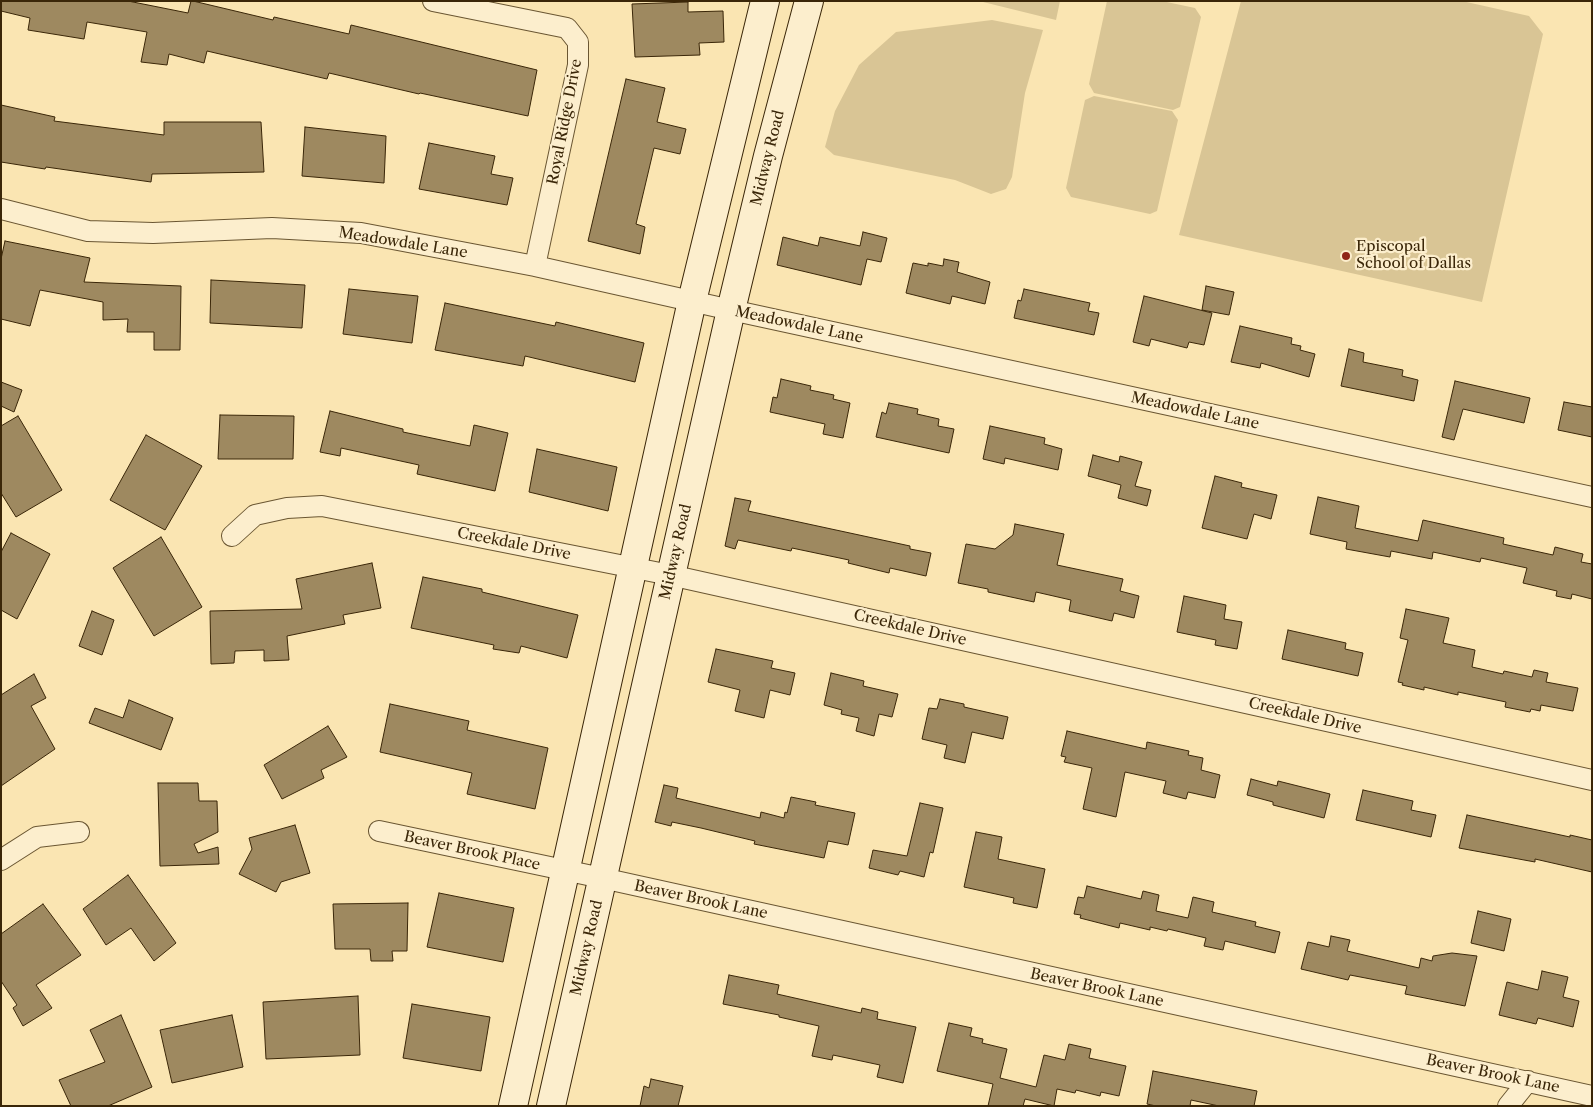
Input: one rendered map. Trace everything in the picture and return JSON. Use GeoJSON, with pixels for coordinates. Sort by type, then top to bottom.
{"type":"FeatureCollection","features":[{"type":"Feature","properties":{"kind":"main road"},"geometry":{"type":"LineString","coordinates":[[512,1106],[692,301],[765,1]]}},
{"type":"Feature","properties":{"kind":"main road","name":"Midway Road"},"geometry":{"type":"LineString","coordinates":[[551,1106],[670,575],[768,156],[809,1]]}},
{"type":"Feature","properties":{"kind":"street","name":"Royal Ridge Drive"},"geometry":{"type":"LineString","coordinates":[[433,1],[567,28],[578,42],[578,65],[535,266]]}},
{"type":"Feature","properties":{"kind":"street","name":"Meadowdale Lane"},"geometry":{"type":"LineString","coordinates":[[1,209],[88,231],[153,233],[272,228],[361,233],[535,266],[1592,497]]}},
{"type":"Feature","properties":{"kind":"street","name":"Creekdale Drive"},"geometry":{"type":"LineString","coordinates":[[232,536],[255,515],[287,508],[322,506],[670,575],[1592,780]]}},
{"type":"Feature","properties":{"kind":"street","name":"Beaver Brook Place"},"geometry":{"type":"LineString","coordinates":[[379,831],[602,878]]}},
{"type":"Feature","properties":{"kind":"street"},"geometry":{"type":"LineString","coordinates":[[1,860],[37,837],[79,832]]}},
{"type":"Feature","properties":{"kind":"street","name":"Beaver Brook Lane"},"geometry":{"type":"LineString","coordinates":[[602,878],[1592,1096]]}},
{"type":"Feature","properties":{"kind":"street"},"geometry":{"type":"LineString","coordinates":[[1508,1106],[1528,1082]]}},
{"type":"Feature","properties":{"kind":"shaded area"},"geometry":{"type":"Polygon","coordinates":[[[979,1],[1060,1],[1056,20],[979,1]]]}},
{"type":"Feature","properties":{"kind":"shaded area"},"geometry":{"type":"Polygon","coordinates":[[[1107,1],[1162,1],[1195,8],[1201,17],[1180,107],[1173,110],[1094,93],[1089,84],[1107,1]]]}},
{"type":"Feature","properties":{"kind":"shaded area"},"geometry":{"type":"Polygon","coordinates":[[[1241,1],[1462,1],[1529,16],[1543,34],[1482,302],[1179,235],[1241,1]]]}},
{"type":"Feature","properties":{"kind":"shaded area"},"geometry":{"type":"Polygon","coordinates":[[[992,20],[1043,30],[1025,93],[1012,177],[1006,189],[991,194],[955,180],[834,155],[825,147],[835,111],[859,65],[896,32],[992,20]]]}},
{"type":"Feature","properties":{"kind":"shaded area"},"geometry":{"type":"Polygon","coordinates":[[[1094,96],[1172,111],[1178,120],[1157,211],[1150,214],[1071,197],[1066,188],[1085,100],[1094,96]]]}},
{"type":"Feature","properties":{"kind":"building"},"geometry":{"type":"Polygon","coordinates":[[[1,1],[128,1],[188,13],[191,1],[193,1],[273,20],[274,17],[349,34],[351,25],[537,70],[528,116],[419,94],[329,73],[327,79],[207,51],[204,63],[169,54],[167,65],[141,62],[147,32],[87,22],[84,39],[28,30],[30,18],[1,11],[1,1]]]}},
{"type":"Feature","properties":{"kind":"building"},"geometry":{"type":"Polygon","coordinates":[[[688,2],[688,12],[723,11],[724,42],[699,43],[700,55],[635,57],[632,4],[688,2]]]}},
{"type":"Feature","properties":{"kind":"building"},"geometry":{"type":"Polygon","coordinates":[[[626,79],[665,88],[657,122],[686,129],[680,154],[654,148],[636,224],[645,227],[640,254],[588,241],[626,79]]]}},
{"type":"Feature","properties":{"kind":"building"},"geometry":{"type":"Polygon","coordinates":[[[1,105],[55,117],[54,121],[164,135],[164,122],[261,122],[264,172],[152,174],[151,182],[1,162],[1,105]]]}},
{"type":"Feature","properties":{"kind":"building"},"geometry":{"type":"Polygon","coordinates":[[[305,127],[386,136],[384,183],[302,176],[305,127]]]}},
{"type":"Feature","properties":{"kind":"building"},"geometry":{"type":"Polygon","coordinates":[[[429,143],[495,156],[491,174],[513,178],[507,205],[419,189],[429,143]]]}},
{"type":"Feature","properties":{"kind":"building"},"geometry":{"type":"Polygon","coordinates":[[[863,232],[887,238],[881,262],[867,259],[861,285],[777,265],[783,237],[818,246],[820,237],[860,246],[863,232]]]}},
{"type":"Feature","properties":{"kind":"building"},"geometry":{"type":"Polygon","coordinates":[[[5,241],[90,258],[84,282],[181,286],[180,350],[154,350],[154,332],[127,332],[128,319],[103,320],[103,302],[40,290],[30,326],[1,319],[1,259],[5,241]]]}},
{"type":"Feature","properties":{"kind":"building"},"geometry":{"type":"Polygon","coordinates":[[[944,259],[959,262],[957,272],[990,282],[985,304],[952,296],[950,304],[906,293],[913,263],[943,266],[944,259]]]}},
{"type":"Feature","properties":{"kind":"building"},"geometry":{"type":"Polygon","coordinates":[[[211,280],[305,285],[302,328],[210,323],[211,280]]]}},
{"type":"Feature","properties":{"kind":"building"},"geometry":{"type":"Polygon","coordinates":[[[1206,286],[1234,292],[1229,315],[1202,310],[1206,286]]]}},
{"type":"Feature","properties":{"kind":"building"},"geometry":{"type":"Polygon","coordinates":[[[349,289],[418,296],[412,343],[343,334],[349,289]]]}},
{"type":"Feature","properties":{"kind":"building"},"geometry":{"type":"Polygon","coordinates":[[[1024,289],[1090,303],[1088,311],[1099,313],[1094,335],[1014,318],[1018,300],[1021,301],[1024,289]]]}},
{"type":"Feature","properties":{"kind":"building"},"geometry":{"type":"Polygon","coordinates":[[[1144,296],[1212,313],[1204,345],[1189,342],[1187,348],[1151,339],[1149,346],[1133,342],[1144,296]]]}},
{"type":"Feature","properties":{"kind":"building"},"geometry":{"type":"Polygon","coordinates":[[[445,303],[555,326],[556,322],[644,343],[635,382],[525,356],[523,366],[435,350],[445,303]]]}},
{"type":"Feature","properties":{"kind":"building"},"geometry":{"type":"Polygon","coordinates":[[[1240,326],[1292,338],[1291,344],[1301,346],[1300,350],[1315,354],[1309,377],[1261,363],[1260,368],[1231,362],[1240,326]]]}},
{"type":"Feature","properties":{"kind":"building"},"geometry":{"type":"Polygon","coordinates":[[[1349,349],[1364,353],[1363,362],[1403,370],[1402,376],[1418,380],[1414,401],[1341,386],[1349,349]]]}},
{"type":"Feature","properties":{"kind":"building"},"geometry":{"type":"Polygon","coordinates":[[[781,379],[811,386],[810,390],[834,395],[833,399],[850,403],[843,438],[823,434],[825,424],[770,412],[773,397],[777,398],[781,379]]]}},
{"type":"Feature","properties":{"kind":"building"},"geometry":{"type":"Polygon","coordinates":[[[1455,381],[1530,398],[1524,423],[1463,409],[1454,440],[1442,437],[1455,381]]]}},
{"type":"Feature","properties":{"kind":"building"},"geometry":{"type":"Polygon","coordinates":[[[1,382],[22,390],[14,412],[1,406],[1,382]]]}},
{"type":"Feature","properties":{"kind":"building"},"geometry":{"type":"Polygon","coordinates":[[[1564,402],[1592,407],[1592,437],[1558,430],[1564,402]]]}},
{"type":"Feature","properties":{"kind":"building"},"geometry":{"type":"Polygon","coordinates":[[[889,403],[918,409],[917,414],[939,419],[938,426],[954,429],[949,453],[876,437],[882,412],[886,414],[889,403]]]}},
{"type":"Feature","properties":{"kind":"building"},"geometry":{"type":"Polygon","coordinates":[[[330,411],[403,429],[403,432],[470,446],[474,425],[508,433],[495,491],[417,474],[419,465],[341,448],[340,456],[320,452],[330,411]]]}},
{"type":"Feature","properties":{"kind":"building"},"geometry":{"type":"Polygon","coordinates":[[[220,415],[294,416],[293,459],[218,459],[220,415]]]}},
{"type":"Feature","properties":{"kind":"building"},"geometry":{"type":"Polygon","coordinates":[[[18,416],[62,490],[16,517],[1,493],[1,426],[18,416]]]}},
{"type":"Feature","properties":{"kind":"building"},"geometry":{"type":"Polygon","coordinates":[[[990,426],[1045,438],[1044,444],[1062,449],[1058,470],[1005,458],[1004,464],[983,459],[990,426]]]}},
{"type":"Feature","properties":{"kind":"building"},"geometry":{"type":"Polygon","coordinates":[[[146,435],[202,466],[165,530],[110,500],[146,435]]]}},
{"type":"Feature","properties":{"kind":"building"},"geometry":{"type":"Polygon","coordinates":[[[537,449],[617,467],[608,511],[529,492],[537,449]]]}},
{"type":"Feature","properties":{"kind":"building"},"geometry":{"type":"Polygon","coordinates":[[[1093,455],[1119,462],[1120,456],[1142,462],[1135,486],[1151,490],[1147,506],[1118,498],[1121,485],[1088,476],[1093,455]]]}},
{"type":"Feature","properties":{"kind":"building"},"geometry":{"type":"Polygon","coordinates":[[[1215,476],[1242,483],[1241,487],[1277,495],[1271,519],[1254,514],[1247,539],[1202,528],[1215,476]]]}},
{"type":"Feature","properties":{"kind":"building"},"geometry":{"type":"Polygon","coordinates":[[[1318,497],[1359,506],[1355,528],[1418,541],[1423,520],[1504,538],[1503,544],[1553,555],[1555,547],[1583,554],[1581,562],[1592,564],[1592,599],[1572,594],[1571,599],[1556,596],[1557,591],[1523,583],[1527,568],[1481,558],[1480,562],[1433,552],[1432,559],[1391,551],[1390,557],[1346,549],[1347,542],[1310,534],[1318,497]]]}},
{"type":"Feature","properties":{"kind":"building"},"geometry":{"type":"Polygon","coordinates":[[[735,498],[751,501],[748,511],[910,546],[910,549],[931,553],[926,576],[890,568],[889,573],[848,563],[849,560],[792,548],[791,551],[738,540],[735,549],[725,546],[735,498]]]}},
{"type":"Feature","properties":{"kind":"building"},"geometry":{"type":"Polygon","coordinates":[[[1015,524],[1064,534],[1057,565],[1123,579],[1120,591],[1139,596],[1134,618],[1114,613],[1112,621],[1069,611],[1071,600],[1036,592],[1034,602],[958,583],[966,544],[995,549],[1013,535],[1015,524]]]}},
{"type":"Feature","properties":{"kind":"building"},"geometry":{"type":"Polygon","coordinates":[[[11,533],[50,554],[17,619],[1,610],[1,552],[11,533]]]}},
{"type":"Feature","properties":{"kind":"building"},"geometry":{"type":"Polygon","coordinates":[[[161,537],[202,607],[154,636],[113,568],[161,537]]]}},
{"type":"Feature","properties":{"kind":"building"},"geometry":{"type":"Polygon","coordinates":[[[372,563],[381,608],[343,615],[345,624],[287,636],[289,660],[264,661],[264,650],[235,651],[234,663],[211,664],[210,611],[302,609],[296,579],[372,563]]]}},
{"type":"Feature","properties":{"kind":"building"},"geometry":{"type":"Polygon","coordinates":[[[423,577],[482,589],[482,592],[578,615],[567,658],[521,646],[519,653],[493,649],[494,645],[411,628],[423,577]]]}},
{"type":"Feature","properties":{"kind":"building"},"geometry":{"type":"Polygon","coordinates":[[[1184,596],[1226,605],[1224,619],[1242,622],[1237,649],[1215,645],[1216,640],[1177,632],[1184,596]]]}},
{"type":"Feature","properties":{"kind":"building"},"geometry":{"type":"Polygon","coordinates":[[[1406,609],[1449,618],[1443,643],[1475,650],[1472,667],[1503,674],[1504,671],[1532,677],[1534,670],[1548,673],[1546,682],[1578,688],[1573,711],[1541,705],[1540,711],[1531,709],[1530,712],[1505,707],[1506,702],[1458,692],[1458,695],[1424,687],[1424,690],[1402,685],[1403,683],[1398,682],[1408,640],[1400,638],[1406,609]]]}},
{"type":"Feature","properties":{"kind":"building"},"geometry":{"type":"Polygon","coordinates":[[[92,611],[114,620],[102,655],[79,646],[92,611]]]}},
{"type":"Feature","properties":{"kind":"building"},"geometry":{"type":"Polygon","coordinates":[[[1288,630],[1346,643],[1345,649],[1363,653],[1358,676],[1282,659],[1288,630]]]}},
{"type":"Feature","properties":{"kind":"building"},"geometry":{"type":"Polygon","coordinates":[[[716,649],[773,661],[771,668],[795,673],[790,695],[770,690],[764,718],[735,711],[740,690],[708,682],[716,649]]]}},
{"type":"Feature","properties":{"kind":"building"},"geometry":{"type":"Polygon","coordinates":[[[831,673],[864,681],[863,686],[898,694],[892,717],[879,714],[874,736],[856,731],[859,718],[841,714],[842,710],[824,705],[831,673]]]}},
{"type":"Feature","properties":{"kind":"building"},"geometry":{"type":"Polygon","coordinates":[[[34,674],[46,698],[31,706],[55,749],[1,786],[1,695],[34,674]]]}},
{"type":"Feature","properties":{"kind":"building"},"geometry":{"type":"Polygon","coordinates":[[[940,699],[964,704],[964,707],[1008,717],[1003,739],[972,732],[965,763],[944,758],[947,745],[922,739],[929,708],[937,709],[940,699]]]}},
{"type":"Feature","properties":{"kind":"building"},"geometry":{"type":"Polygon","coordinates":[[[129,700],[173,718],[161,750],[89,723],[95,708],[123,718],[129,700]]]}},
{"type":"Feature","properties":{"kind":"building"},"geometry":{"type":"Polygon","coordinates":[[[390,704],[469,721],[467,730],[548,748],[535,809],[467,794],[472,773],[380,752],[390,704]]]}},
{"type":"Feature","properties":{"kind":"building"},"geometry":{"type":"Polygon","coordinates":[[[328,726],[347,757],[321,770],[324,778],[282,799],[264,765],[328,726]]]}},
{"type":"Feature","properties":{"kind":"building"},"geometry":{"type":"Polygon","coordinates":[[[1067,731],[1146,749],[1147,742],[1189,751],[1188,755],[1203,758],[1201,770],[1220,775],[1215,798],[1188,792],[1186,799],[1163,793],[1166,781],[1125,772],[1116,817],[1083,809],[1092,768],[1064,762],[1066,757],[1061,756],[1067,731]]]}},
{"type":"Feature","properties":{"kind":"building"},"geometry":{"type":"Polygon","coordinates":[[[1251,779],[1277,786],[1278,781],[1330,794],[1324,818],[1273,805],[1273,802],[1247,795],[1251,779]]]}},
{"type":"Feature","properties":{"kind":"building"},"geometry":{"type":"Polygon","coordinates":[[[158,783],[198,783],[199,801],[217,801],[218,832],[194,844],[198,853],[218,847],[219,864],[160,866],[158,783]]]}},
{"type":"Feature","properties":{"kind":"building"},"geometry":{"type":"Polygon","coordinates":[[[664,785],[678,788],[676,798],[760,818],[761,812],[784,818],[791,797],[816,802],[815,805],[855,813],[848,845],[828,841],[824,858],[754,844],[755,841],[701,828],[672,822],[671,826],[655,822],[664,785]]]}},
{"type":"Feature","properties":{"kind":"building"},"geometry":{"type":"Polygon","coordinates":[[[1363,790],[1413,801],[1411,810],[1436,815],[1431,837],[1356,820],[1363,790]]]}},
{"type":"Feature","properties":{"kind":"building"},"geometry":{"type":"Polygon","coordinates":[[[920,803],[943,808],[933,853],[930,852],[924,877],[900,871],[898,875],[869,868],[873,850],[907,856],[920,803]]]}},
{"type":"Feature","properties":{"kind":"building"},"geometry":{"type":"Polygon","coordinates":[[[1467,815],[1592,840],[1592,872],[1535,859],[1535,862],[1459,848],[1467,815]]]}},
{"type":"Feature","properties":{"kind":"building"},"geometry":{"type":"Polygon","coordinates":[[[295,825],[310,873],[281,882],[276,892],[239,874],[252,849],[249,838],[295,825]]]}},
{"type":"Feature","properties":{"kind":"building"},"geometry":{"type":"Polygon","coordinates":[[[976,832],[1002,837],[998,859],[1045,869],[1037,908],[1013,903],[1014,898],[964,887],[976,832]]]}},
{"type":"Feature","properties":{"kind":"building"},"geometry":{"type":"Polygon","coordinates":[[[128,875],[176,943],[154,961],[131,928],[106,945],[83,909],[128,875]]]}},
{"type":"Feature","properties":{"kind":"building"},"geometry":{"type":"Polygon","coordinates":[[[1087,886],[1141,899],[1143,891],[1159,895],[1156,911],[1188,918],[1193,897],[1214,902],[1212,912],[1256,922],[1255,926],[1280,932],[1275,953],[1225,941],[1223,950],[1204,946],[1206,938],[1168,929],[1167,931],[1150,927],[1150,930],[1120,923],[1119,928],[1080,918],[1081,915],[1074,914],[1078,897],[1084,898],[1087,886]]]}},
{"type":"Feature","properties":{"kind":"building"},"geometry":{"type":"Polygon","coordinates":[[[439,893],[514,908],[503,962],[427,947],[439,893]]]}},
{"type":"Feature","properties":{"kind":"building"},"geometry":{"type":"Polygon","coordinates":[[[408,903],[407,951],[392,951],[393,961],[371,961],[370,949],[335,949],[333,904],[408,903]]]}},
{"type":"Feature","properties":{"kind":"building"},"geometry":{"type":"Polygon","coordinates":[[[43,904],[81,955],[36,985],[52,1008],[23,1026],[13,1008],[17,1005],[1,981],[1,934],[43,904]]]}},
{"type":"Feature","properties":{"kind":"building"},"geometry":{"type":"Polygon","coordinates":[[[1478,911],[1511,919],[1504,951],[1471,943],[1478,911]]]}},
{"type":"Feature","properties":{"kind":"building"},"geometry":{"type":"Polygon","coordinates":[[[1331,936],[1350,940],[1347,951],[1419,968],[1421,958],[1432,961],[1433,956],[1452,953],[1477,956],[1465,1006],[1405,994],[1407,986],[1350,975],[1348,980],[1301,969],[1308,942],[1329,947],[1331,936]]]}},
{"type":"Feature","properties":{"kind":"building"},"geometry":{"type":"Polygon","coordinates":[[[1542,971],[1568,977],[1563,997],[1579,1001],[1573,1027],[1538,1018],[1536,1024],[1499,1015],[1507,982],[1538,990],[1542,971]]]}},
{"type":"Feature","properties":{"kind":"building"},"geometry":{"type":"Polygon","coordinates":[[[729,975],[779,985],[777,994],[861,1013],[862,1008],[878,1012],[877,1019],[916,1027],[903,1083],[877,1077],[880,1065],[833,1055],[832,1060],[812,1056],[819,1026],[779,1017],[779,1015],[723,1004],[729,975]]]}},
{"type":"Feature","properties":{"kind":"building"},"geometry":{"type":"Polygon","coordinates":[[[358,996],[360,1055],[266,1059],[263,1002],[358,996]]]}},
{"type":"Feature","properties":{"kind":"building"},"geometry":{"type":"Polygon","coordinates":[[[412,1004],[490,1017],[481,1071],[403,1058],[412,1004]]]}},
{"type":"Feature","properties":{"kind":"building"},"geometry":{"type":"Polygon","coordinates":[[[121,1015],[152,1087],[108,1106],[71,1106],[59,1080],[105,1062],[90,1030],[121,1015]]]}},
{"type":"Feature","properties":{"kind":"building"},"geometry":{"type":"Polygon","coordinates":[[[232,1015],[243,1067],[172,1083],[160,1030],[232,1015]]]}},
{"type":"Feature","properties":{"kind":"building"},"geometry":{"type":"Polygon","coordinates":[[[949,1023],[972,1028],[970,1036],[983,1039],[982,1043],[1007,1049],[1000,1078],[1036,1087],[1044,1055],[1065,1060],[1069,1044],[1091,1049],[1089,1058],[1126,1066],[1119,1096],[1101,1092],[1100,1096],[1076,1090],[1075,1093],[1057,1089],[1054,1106],[1025,1099],[1023,1106],[988,1106],[993,1084],[937,1071],[949,1023]]]}},
{"type":"Feature","properties":{"kind":"building"},"geometry":{"type":"Polygon","coordinates":[[[1153,1071],[1257,1091],[1254,1106],[1219,1106],[1191,1100],[1190,1106],[1156,1106],[1147,1104],[1153,1071]]]}},
{"type":"Feature","properties":{"kind":"building"},"geometry":{"type":"Polygon","coordinates":[[[651,1079],[683,1086],[678,1106],[640,1106],[644,1086],[649,1088],[651,1079]]]}},
{"type":"Feature","properties":{"kind":"place","name":"Episcopal School of Dallas"},"geometry":{"type":"Point","coordinates":[1346,256]}}]}
